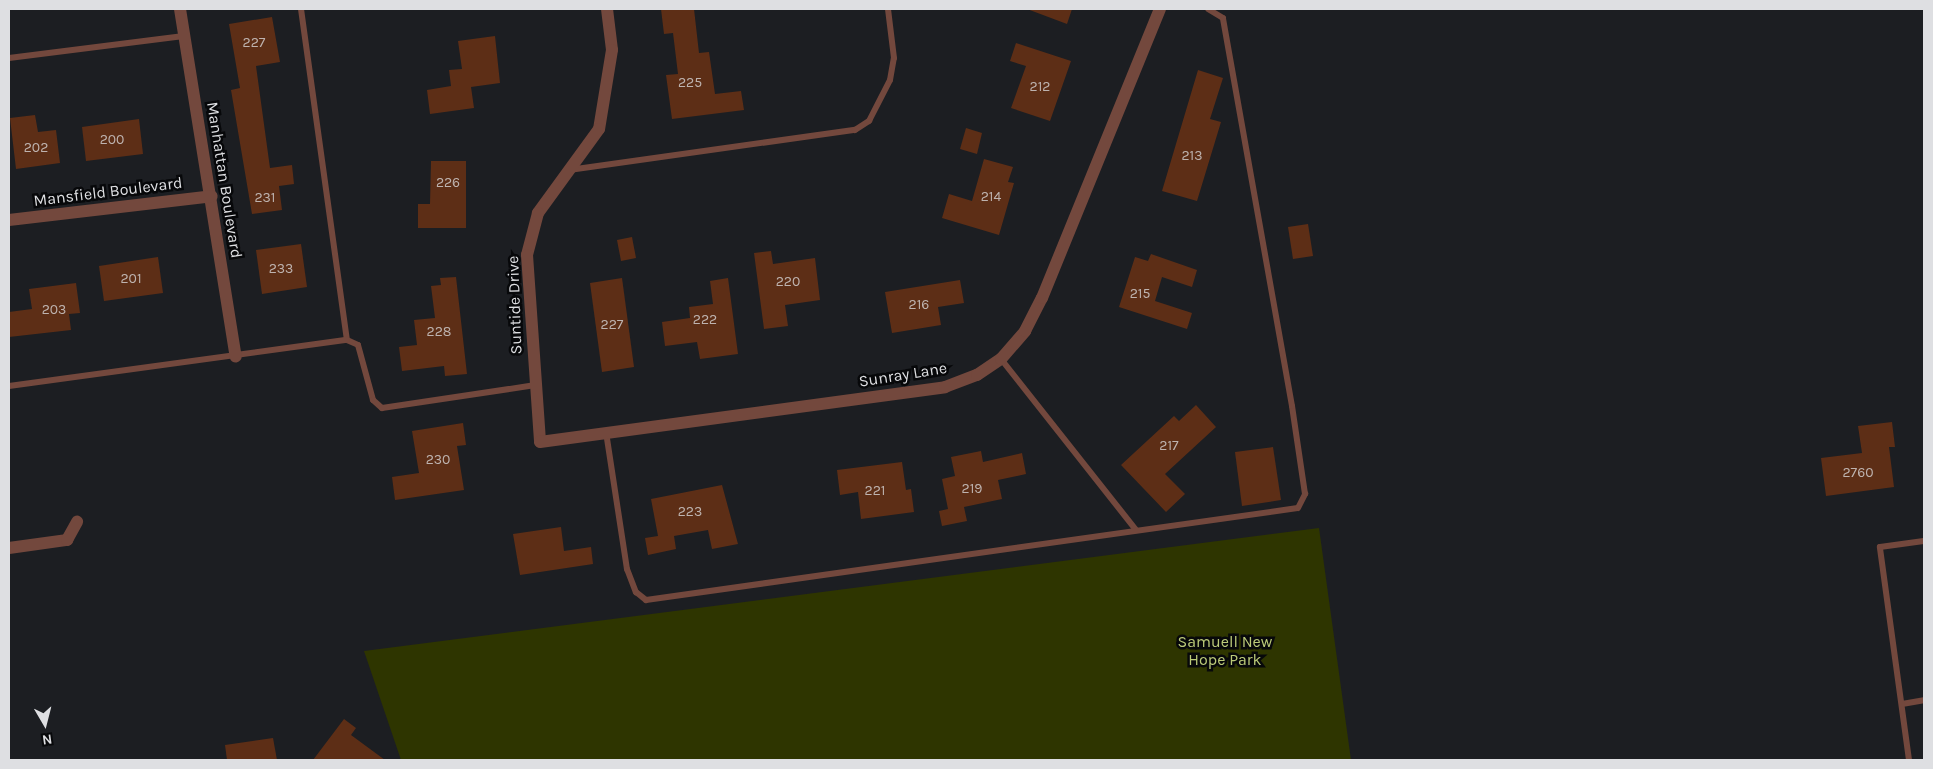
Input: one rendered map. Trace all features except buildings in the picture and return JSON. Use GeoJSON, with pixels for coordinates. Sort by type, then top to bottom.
{"type":"FeatureCollection","features":[{"type":"Feature","properties":{"kind":"street","name":"Manhattan Boulevard"},"geometry":{"type":"LineString","coordinates":[[180,9],[212,196],[236,357]]}},
{"type":"Feature","properties":{"kind":"street","name":"Suntide Drive"},"geometry":{"type":"LineString","coordinates":[[540,442],[526,256],[538,213],[599,129],[612,50],[607,9]]}},
{"type":"Feature","properties":{"kind":"street","name":"Sunray Lane"},"geometry":{"type":"LineString","coordinates":[[540,442],[606,431],[945,387],[977,375],[1001,359],[1025,331],[1042,298],[1160,9]]}},
{"type":"Feature","properties":{"kind":"street","name":"Mansfield Boulevard"},"geometry":{"type":"LineString","coordinates":[[9,220],[212,196]]}},
{"type":"Feature","properties":{"kind":"street"},"geometry":{"type":"LineString","coordinates":[[9,548],[67,540],[77,522]]}},
{"type":"Feature","properties":{"kind":"lane"},"geometry":{"type":"LineString","coordinates":[[301,9],[347,340]]}},
{"type":"Feature","properties":{"kind":"lane"},"geometry":{"type":"LineString","coordinates":[[569,170],[855,130],[869,121],[890,80],[894,58],[888,9]]}},
{"type":"Feature","properties":{"kind":"lane"},"geometry":{"type":"LineString","coordinates":[[606,431],[627,569],[636,592],[646,600],[1298,508],[1305,494],[1223,18],[1208,9]]}},
{"type":"Feature","properties":{"kind":"lane"},"geometry":{"type":"LineString","coordinates":[[9,58],[184,36]]}},
{"type":"Feature","properties":{"kind":"lane"},"geometry":{"type":"LineString","coordinates":[[9,386],[236,357],[347,340],[358,345],[368,390],[373,400],[382,408],[536,385]]}},
{"type":"Feature","properties":{"kind":"lane"},"geometry":{"type":"LineString","coordinates":[[1001,359],[1136,530]]}},
{"type":"Feature","properties":{"kind":"lane"},"geometry":{"type":"LineString","coordinates":[[1909,760],[1880,547],[1924,541]]}},
{"type":"Feature","properties":{"kind":"lane"},"geometry":{"type":"LineString","coordinates":[[1902,704],[1924,700]]}},
{"type":"Feature","properties":{"kind":"green space","name":"Samuell New Hope Park"},"geometry":{"type":"Polygon","coordinates":[[[1319,528],[1351,760],[401,760],[364,651],[1319,528]]]}}]}
